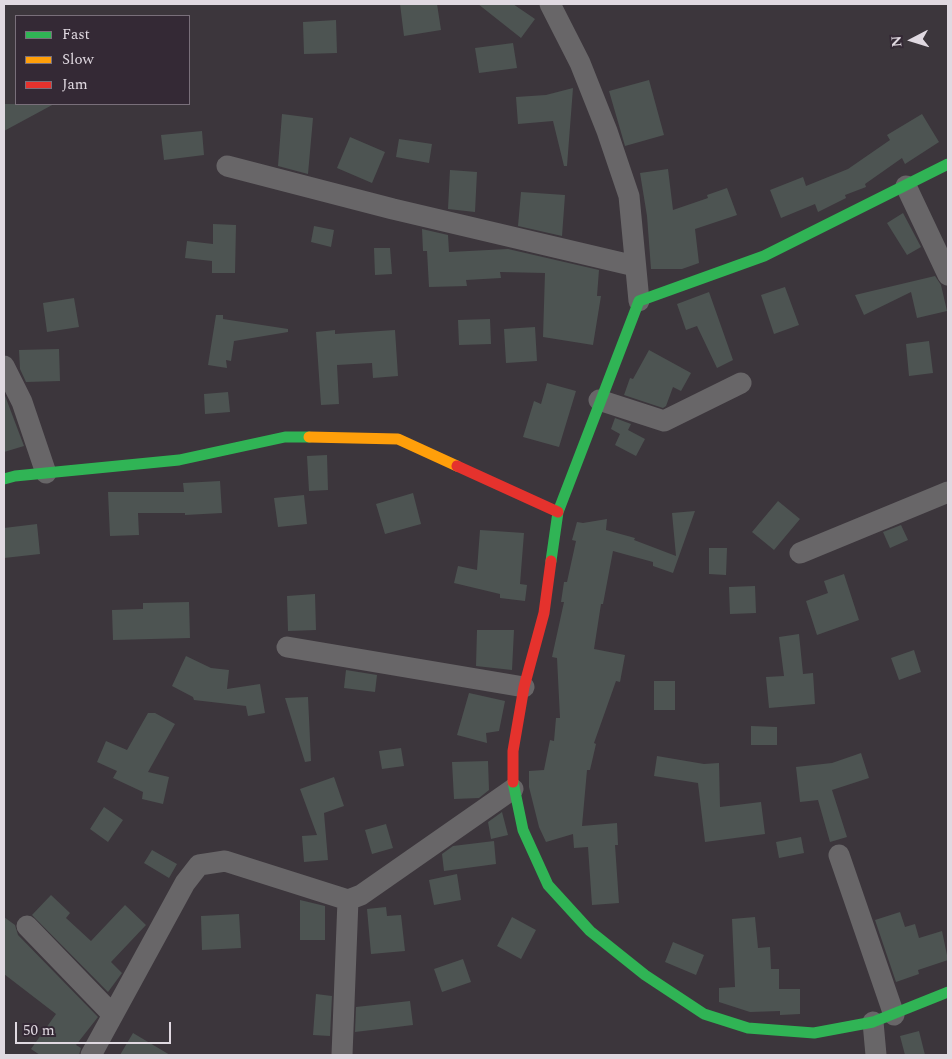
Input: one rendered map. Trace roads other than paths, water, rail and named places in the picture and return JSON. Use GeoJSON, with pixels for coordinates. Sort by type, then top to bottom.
{"type":"FeatureCollection","features":[{"type":"Feature","properties":{"kind":"main road"},"geometry":{"type":"LineString","coordinates":[[948,164],[764,256],[639,301],[599,400],[558,512],[544,613],[524,687],[513,751],[513,789],[523,830],[548,885],[590,931],[645,974],[704,1014],[748,1028],[814,1033],[874,1022],[948,992]]}},
{"type":"Feature","properties":{"kind":"main road"},"geometry":{"type":"LineString","coordinates":[[4,479],[180,460],[285,437],[398,440],[558,512]]}},
{"type":"Feature","properties":{"kind":"street"},"geometry":{"type":"LineString","coordinates":[[550,4],[580,62],[626,187],[639,301]]}},
{"type":"Feature","properties":{"kind":"street"},"geometry":{"type":"LineString","coordinates":[[227,166],[392,209],[635,266]]}},
{"type":"Feature","properties":{"kind":"street"},"geometry":{"type":"LineString","coordinates":[[906,186],[948,275]]}},
{"type":"Feature","properties":{"kind":"street"},"geometry":{"type":"LineString","coordinates":[[4,366],[22,402],[46,473]]}},
{"type":"Feature","properties":{"kind":"street"},"geometry":{"type":"LineString","coordinates":[[599,400],[664,421],[741,383]]}},
{"type":"Feature","properties":{"kind":"street"},"geometry":{"type":"LineString","coordinates":[[800,553],[948,492]]}},
{"type":"Feature","properties":{"kind":"street"},"geometry":{"type":"LineString","coordinates":[[287,647],[524,687]]}},
{"type":"Feature","properties":{"kind":"street"},"geometry":{"type":"LineString","coordinates":[[91,1055],[185,883],[199,865],[225,861],[348,900],[362,896],[513,789]]}},
{"type":"Feature","properties":{"kind":"street"},"geometry":{"type":"LineString","coordinates":[[840,855],[894,1015]]}},
{"type":"Feature","properties":{"kind":"street"},"geometry":{"type":"LineString","coordinates":[[342,1055],[348,900]]}},
{"type":"Feature","properties":{"kind":"street"},"geometry":{"type":"LineString","coordinates":[[26,926],[113,1015]]}},
{"type":"Feature","properties":{"kind":"street"},"geometry":{"type":"LineString","coordinates":[[874,1022],[876,1055]]}}]}
